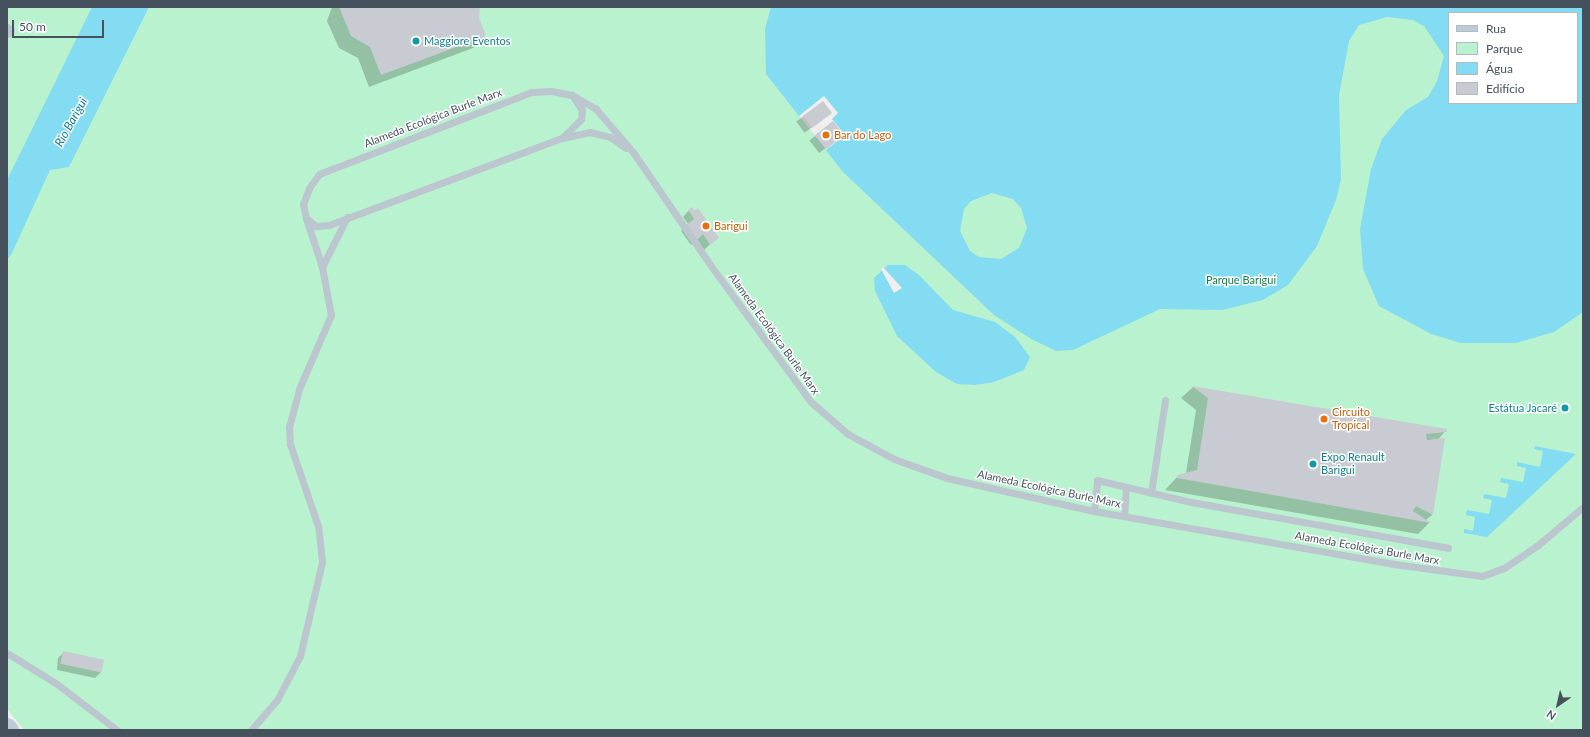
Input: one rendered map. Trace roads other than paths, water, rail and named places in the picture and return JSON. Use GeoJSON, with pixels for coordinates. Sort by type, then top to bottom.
{"type":"FeatureCollection","features":[{"type":"Feature","properties":{"kind":"lane","name":"Alameda Ecológica Burle Marx"},"geometry":{"type":"LineString","coordinates":[[251,730],[277,700],[300,656],[322,562],[322,538],[294,460],[290,428],[298,389],[331,315],[322,267],[303,204],[309,188],[319,174],[531,92],[551,91],[572,95],[596,109],[633,152],[779,362],[811,402],[848,434],[894,459],[947,478],[1094,511],[1401,565],[1482,576],[1504,568],[1538,545],[1583,507]]}},
{"type":"Feature","properties":{"kind":"lane"},"geometry":{"type":"LineString","coordinates":[[562,138],[581,119],[582,110],[572,95]]}},
{"type":"Feature","properties":{"kind":"lane","name":"Alameda Ecológica Burle Marx"},"geometry":{"type":"LineString","coordinates":[[306,218],[316,226],[329,224],[347,216],[562,138],[590,132],[610,137],[633,152]]}},
{"type":"Feature","properties":{"kind":"lane"},"geometry":{"type":"LineString","coordinates":[[322,267],[347,216]]}},
{"type":"Feature","properties":{"kind":"lane"},"geometry":{"type":"LineString","coordinates":[[1151,493],[1165,400]]}},
{"type":"Feature","properties":{"kind":"lane"},"geometry":{"type":"LineString","coordinates":[[1094,511],[1097,480],[1151,493],[1448,548]]}},
{"type":"Feature","properties":{"kind":"lane"},"geometry":{"type":"LineString","coordinates":[[1124,516],[1126,487]]}},
{"type":"Feature","properties":{"kind":"lane"},"geometry":{"type":"LineString","coordinates":[[9,655],[57,684],[117,730]]}},
{"type":"Feature","properties":{"kind":"water","name":"Rio Barigui"},"geometry":{"type":"Polygon","coordinates":[[[92,7],[149,7],[69,167],[50,170],[12,253],[7,260],[7,180],[92,7]]]}},
{"type":"Feature","properties":{"kind":"water"},"geometry":{"type":"Polygon","coordinates":[[[771,7],[1583,7],[1583,312],[1554,332],[1516,343],[1461,343],[1431,334],[1379,306],[1363,269],[1360,229],[1371,169],[1382,139],[1406,110],[1428,97],[1437,81],[1444,56],[1424,26],[1413,20],[1387,17],[1359,25],[1349,41],[1339,95],[1341,179],[1336,200],[1317,246],[1288,285],[1263,300],[1222,310],[1160,309],[1073,350],[1056,351],[1031,339],[994,315],[843,172],[766,74],[765,29],[771,7]],[[992,193],[971,201],[964,209],[960,231],[970,251],[979,257],[1001,259],[1019,248],[1027,228],[1021,208],[1013,199],[992,193]]]}},
{"type":"Feature","properties":{"kind":"water"},"geometry":{"type":"Polygon","coordinates":[[[888,265],[905,265],[919,275],[953,310],[995,322],[1015,337],[1030,357],[1024,370],[994,382],[975,385],[957,384],[936,372],[897,336],[875,291],[874,278],[888,265]]]}},
{"type":"Feature","properties":{"kind":"water"},"geometry":{"type":"Polygon","coordinates":[[[1535,446],[1576,454],[1487,537],[1464,533],[1464,529],[1473,531],[1475,517],[1466,515],[1467,510],[1489,514],[1492,500],[1483,498],[1484,494],[1506,498],[1509,484],[1500,482],[1501,478],[1523,482],[1526,468],[1517,466],[1517,462],[1540,467],[1543,451],[1534,449],[1535,446]]]}},
{"type":"Feature","properties":{"kind":"place","name":"Maggiore Eventos"},"geometry":{"type":"Point","coordinates":[416,41]}},
{"type":"Feature","properties":{"kind":"place","name":"Bar do Lago"},"geometry":{"type":"Point","coordinates":[826,135]}},
{"type":"Feature","properties":{"kind":"place","name":"Barigui"},"geometry":{"type":"Point","coordinates":[706,226]}},
{"type":"Feature","properties":{"kind":"place","name":"Estátua Jacaré"},"geometry":{"type":"Point","coordinates":[1565,408]}},
{"type":"Feature","properties":{"kind":"place","name":"Circuito Tropical"},"geometry":{"type":"Point","coordinates":[1324,419]}},
{"type":"Feature","properties":{"kind":"place","name":"Expo Renault Barigui"},"geometry":{"type":"Point","coordinates":[1313,464]}},
{"type":"Feature","properties":{"kind":"park label","name":"Parque Barigui"},"geometry":{"type":"Point","coordinates":[1241,280]}}]}
